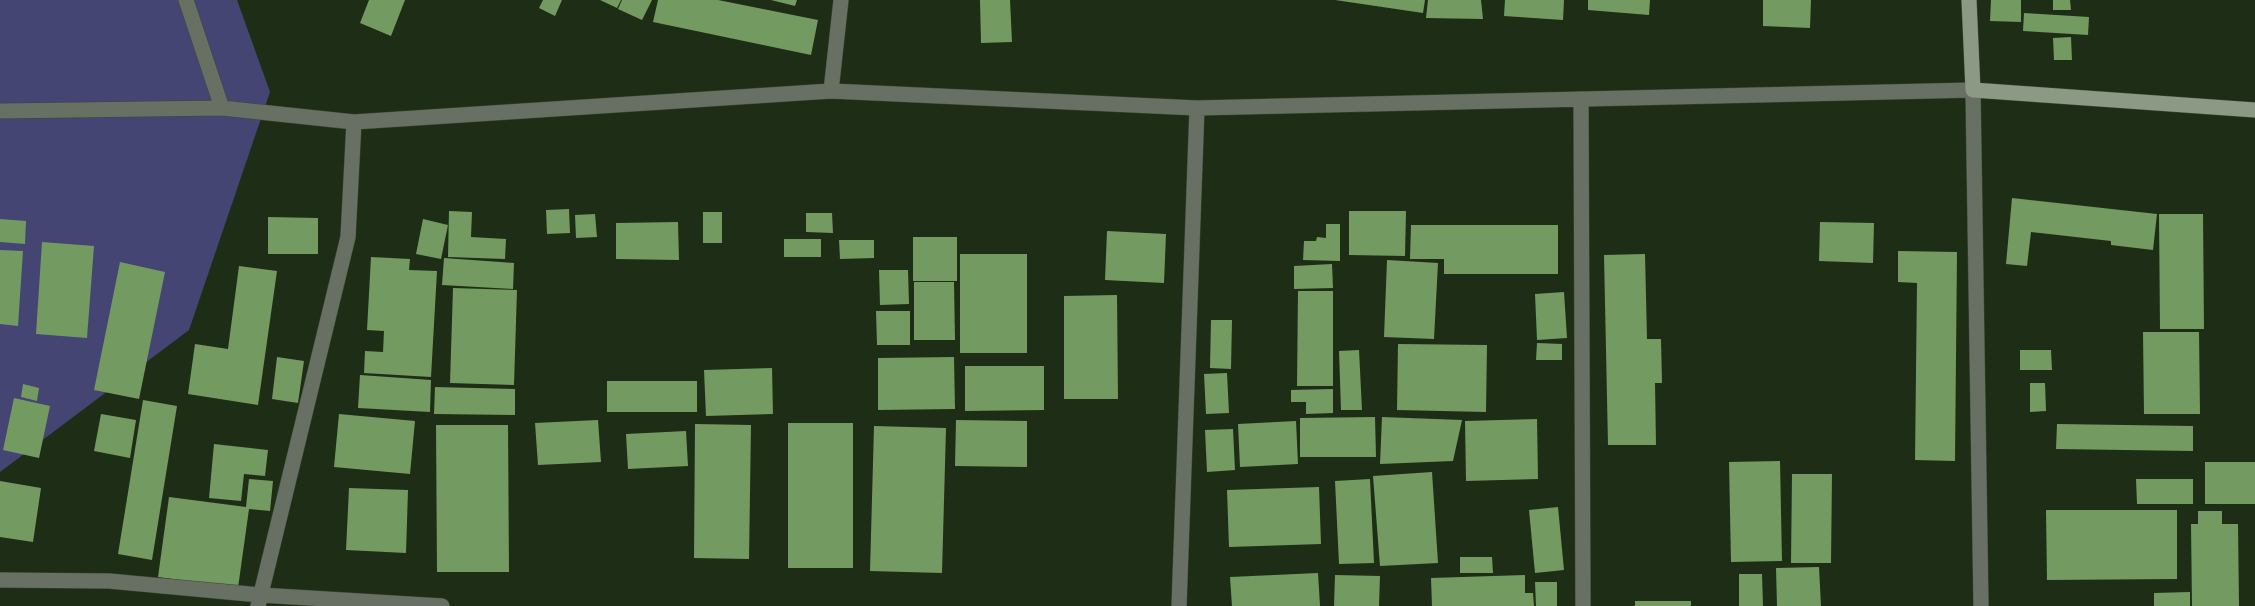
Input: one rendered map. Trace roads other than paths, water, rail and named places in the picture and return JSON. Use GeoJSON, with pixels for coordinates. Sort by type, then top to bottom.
{"type":"FeatureCollection","features":[{"type":"Feature","properties":{"kind":"street"},"geometry":{"type":"LineString","coordinates":[[186,0],[222,108]]}},
{"type":"Feature","properties":{"kind":"street"},"geometry":{"type":"LineString","coordinates":[[831,91],[841,0]]}},
{"type":"Feature","properties":{"kind":"street"},"geometry":{"type":"LineString","coordinates":[[1969,0],[1973,90],[1981,606]]}},
{"type":"Feature","properties":{"kind":"street"},"geometry":{"type":"LineString","coordinates":[[0,111],[222,108],[354,122],[831,91],[1197,108],[1973,90],[2255,111]]}},
{"type":"Feature","properties":{"kind":"street"},"geometry":{"type":"LineString","coordinates":[[1581,99],[1583,606]]}},
{"type":"Feature","properties":{"kind":"street"},"geometry":{"type":"LineString","coordinates":[[1179,606],[1197,108]]}},
{"type":"Feature","properties":{"kind":"street"},"geometry":{"type":"LineString","coordinates":[[259,600],[348,237],[354,122]]}},
{"type":"Feature","properties":{"kind":"street"},"geometry":{"type":"LineString","coordinates":[[0,580],[109,581],[259,600],[442,606]]}}]}
